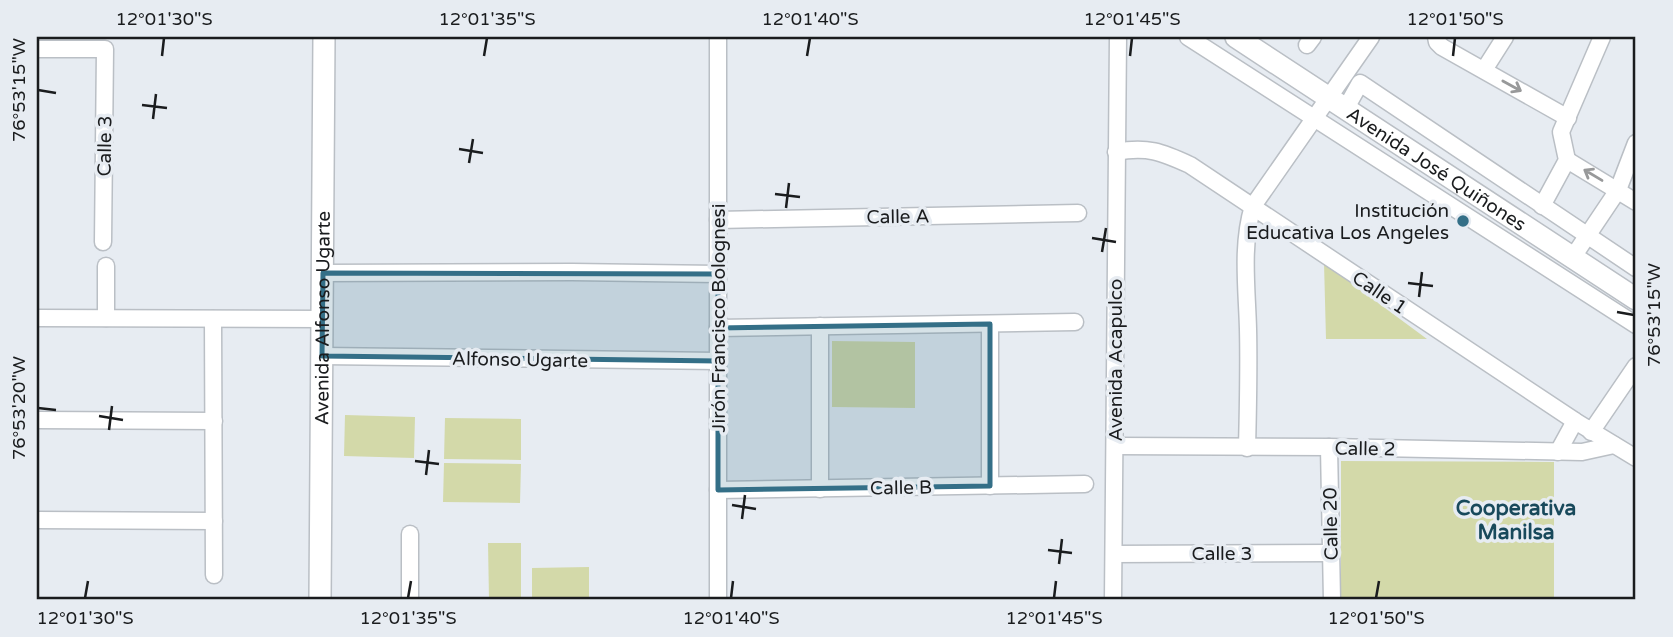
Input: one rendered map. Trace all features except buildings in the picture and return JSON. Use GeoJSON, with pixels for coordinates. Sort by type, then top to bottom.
{"type":"FeatureCollection","features":[{"type":"Feature","properties":{"kind":"street","name":"Avenida Alfonso Ugarte"},"geometry":{"type":"LineString","coordinates":[[320,600],[324,37]]}},
{"type":"Feature","properties":{"kind":"street","name":"Jirón Francisco Bolognesi"},"geometry":{"type":"LineString","coordinates":[[718,37],[718,600]]}},
{"type":"Feature","properties":{"kind":"street","name":"Avenida Acapulco"},"geometry":{"type":"LineString","coordinates":[[1113,600],[1118,37]]}},
{"type":"Feature","properties":{"kind":"street"},"geometry":{"type":"LineString","coordinates":[[1188,37],[1636,325]]}},
{"type":"Feature","properties":{"kind":"street","name":"Avenida José Quiñones"},"geometry":{"type":"LineString","coordinates":[[1236,37],[1636,299]]}},
{"type":"Feature","properties":{"kind":"street"},"geometry":{"type":"LineString","coordinates":[[1338,102],[1371,37]]}},
{"type":"Feature","properties":{"kind":"street"},"geometry":{"type":"LineString","coordinates":[[1436,37],[1442,47],[1568,118]]}},
{"type":"Feature","properties":{"kind":"street"},"geometry":{"type":"LineString","coordinates":[[1484,70],[1505,37]]}},
{"type":"Feature","properties":{"kind":"street"},"geometry":{"type":"LineString","coordinates":[[1542,206],[1567,160],[1561,132],[1602,37]]}},
{"type":"Feature","properties":{"kind":"street","name":"Calle 3"},"geometry":{"type":"LineString","coordinates":[[37,49],[104,49],[103,242]]}},
{"type":"Feature","properties":{"kind":"street"},"geometry":{"type":"LineString","coordinates":[[1247,448],[1249,346],[1246,240],[1252,206],[1314,119],[1360,83],[1636,268]]}},
{"type":"Feature","properties":{"kind":"street"},"geometry":{"type":"LineString","coordinates":[[1573,257],[1618,190],[1636,143]]}},
{"type":"Feature","properties":{"kind":"street","name":"Calle 1"},"geometry":{"type":"LineString","coordinates":[[1116,152],[1133,148],[1155,151],[1190,165],[1591,432],[1636,458]]}},
{"type":"Feature","properties":{"kind":"street"},"geometry":{"type":"LineString","coordinates":[[1567,160],[1636,202]]}},
{"type":"Feature","properties":{"kind":"street"},"geometry":{"type":"LineString","coordinates":[[1508,215],[1524,194]]}},
{"type":"Feature","properties":{"kind":"street","name":"Calle A"},"geometry":{"type":"LineString","coordinates":[[718,220],[1078,213]]}},
{"type":"Feature","properties":{"kind":"street"},"geometry":{"type":"LineString","coordinates":[[106,266],[106,318]]}},
{"type":"Feature","properties":{"kind":"street"},"geometry":{"type":"LineString","coordinates":[[323,273],[718,274]]}},
{"type":"Feature","properties":{"kind":"street"},"geometry":{"type":"LineString","coordinates":[[37,318],[322,319]]}},
{"type":"Feature","properties":{"kind":"street"},"geometry":{"type":"LineString","coordinates":[[214,319],[214,575]]}},
{"type":"Feature","properties":{"kind":"street"},"geometry":{"type":"LineString","coordinates":[[718,328],[1075,322]]}},
{"type":"Feature","properties":{"kind":"street"},"geometry":{"type":"LineString","coordinates":[[990,324],[990,486]]}},
{"type":"Feature","properties":{"kind":"street"},"geometry":{"type":"LineString","coordinates":[[820,326],[820,489]]}},
{"type":"Feature","properties":{"kind":"street","name":"Alfonso Ugarte"},"geometry":{"type":"LineString","coordinates":[[322,356],[718,361]]}},
{"type":"Feature","properties":{"kind":"street"},"geometry":{"type":"LineString","coordinates":[[1591,432],[1636,366]]}},
{"type":"Feature","properties":{"kind":"street"},"geometry":{"type":"LineString","coordinates":[[37,420],[214,421]]}},
{"type":"Feature","properties":{"kind":"street"},"geometry":{"type":"LineString","coordinates":[[1558,452],[1575,421]]}},
{"type":"Feature","properties":{"kind":"street","name":"Calle 2"},"geometry":{"type":"LineString","coordinates":[[1115,446],[1583,452],[1614,445]]}},
{"type":"Feature","properties":{"kind":"street","name":"Calle 20"},"geometry":{"type":"LineString","coordinates":[[1329,447],[1332,600]]}},
{"type":"Feature","properties":{"kind":"street","name":"Calle B"},"geometry":{"type":"LineString","coordinates":[[718,490],[1085,484]]}},
{"type":"Feature","properties":{"kind":"street"},"geometry":{"type":"LineString","coordinates":[[37,520],[214,521]]}},
{"type":"Feature","properties":{"kind":"street"},"geometry":{"type":"LineString","coordinates":[[410,534],[410,600]]}},
{"type":"Feature","properties":{"kind":"street","name":"Calle 3"},"geometry":{"type":"LineString","coordinates":[[1114,554],[1331,552]]}},
{"type":"Feature","properties":{"kind":"highlighted area"},"geometry":{"type":"Polygon","coordinates":[[[323,273],[718,274],[718,328],[990,324],[990,486],[718,490],[718,361],[322,356],[323,273]]]}},
{"type":"Feature","properties":{"kind":"green space"},"geometry":{"type":"Polygon","coordinates":[[[1324,263],[1427,339],[1326,339],[1324,263]]]}},
{"type":"Feature","properties":{"kind":"green space"},"geometry":{"type":"Polygon","coordinates":[[[832,341],[915,342],[915,408],[832,407],[832,341]]]}},
{"type":"Feature","properties":{"kind":"green space"},"geometry":{"type":"Polygon","coordinates":[[[345,415],[415,417],[414,458],[344,456],[345,415]]]}},
{"type":"Feature","properties":{"kind":"green space"},"geometry":{"type":"Polygon","coordinates":[[[445,418],[521,419],[521,460],[444,459],[445,418]]]}},
{"type":"Feature","properties":{"kind":"green space"},"geometry":{"type":"Polygon","coordinates":[[[1341,461],[1554,462],[1554,600],[1341,600],[1341,461]]]}},
{"type":"Feature","properties":{"kind":"green space"},"geometry":{"type":"Polygon","coordinates":[[[444,463],[521,464],[520,503],[443,502],[444,463]]]}},
{"type":"Feature","properties":{"kind":"green space"},"geometry":{"type":"Polygon","coordinates":[[[488,543],[521,543],[521,600],[489,600],[488,543]]]}},
{"type":"Feature","properties":{"kind":"green space"},"geometry":{"type":"Polygon","coordinates":[[[589,567],[589,599],[532,600],[532,568],[589,567]]]}},
{"type":"Feature","properties":{"kind":"place","name":"Institución Educativa Los Angeles"},"geometry":{"type":"Point","coordinates":[1463,221]}},
{"type":"Feature","properties":{"kind":"district","name":"Cooperativa Manilsa"},"geometry":{"type":"Point","coordinates":[1516,520]}}]}
